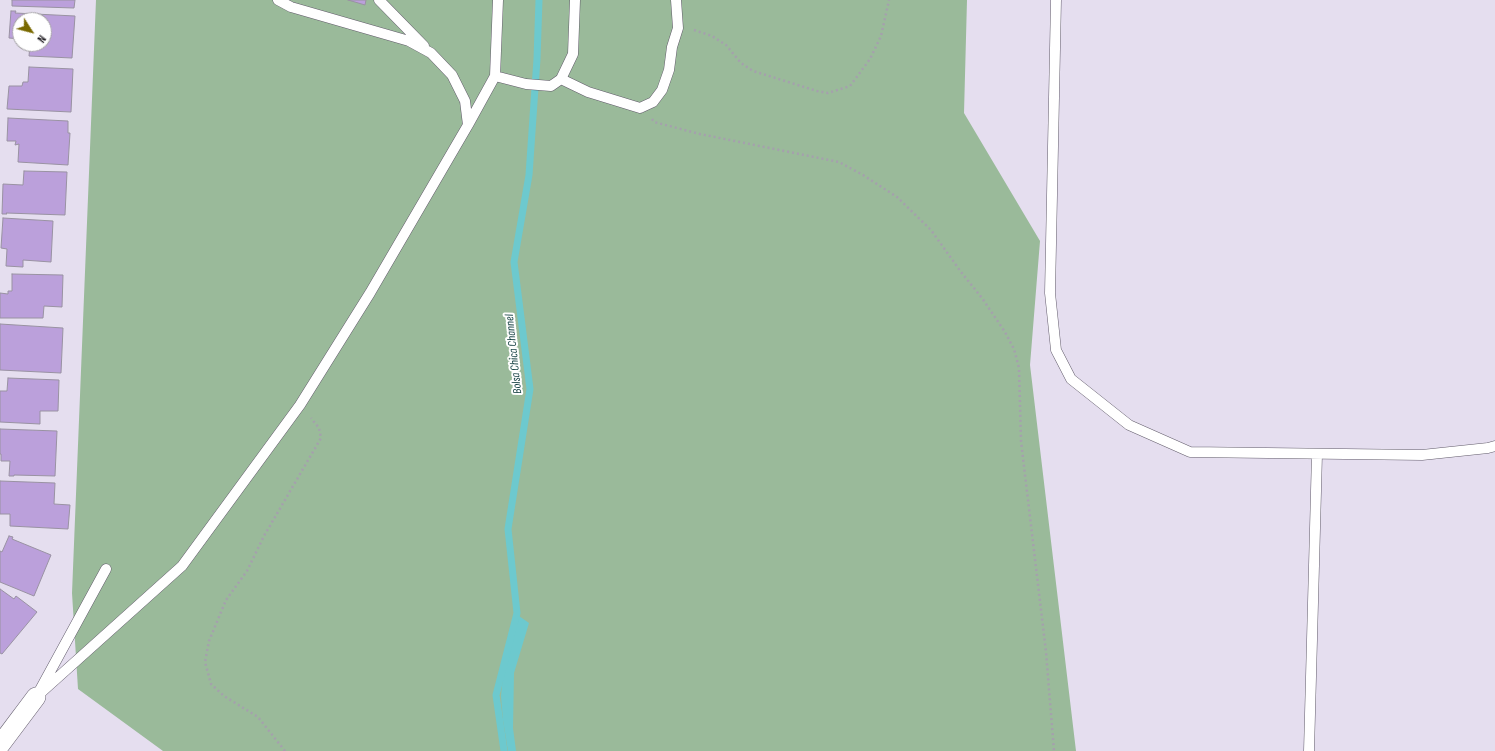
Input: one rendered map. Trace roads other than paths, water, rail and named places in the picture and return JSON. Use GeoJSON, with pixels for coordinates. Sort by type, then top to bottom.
{"type":"FeatureCollection","features":[{"type":"Feature","properties":{"kind":"street"},"geometry":{"type":"LineString","coordinates":[[0,745],[36,697]]}},
{"type":"Feature","properties":{"kind":"lane"},"geometry":{"type":"LineString","coordinates":[[278,0],[291,6],[409,41],[431,53]]}},
{"type":"Feature","properties":{"kind":"lane"},"geometry":{"type":"LineString","coordinates":[[379,0],[452,76],[465,101],[468,125]]}},
{"type":"Feature","properties":{"kind":"lane"},"geometry":{"type":"LineString","coordinates":[[36,697],[182,566],[300,405],[370,293],[468,125],[494,76],[498,0]]}},
{"type":"Feature","properties":{"kind":"lane"},"geometry":{"type":"LineString","coordinates":[[494,76],[526,84],[551,86],[560,79],[573,54],[575,0]]}},
{"type":"Feature","properties":{"kind":"lane"},"geometry":{"type":"LineString","coordinates":[[560,79],[588,92],[640,108],[653,102],[662,90],[669,70],[672,47],[678,28],[676,0]]}},
{"type":"Feature","properties":{"kind":"lane"},"geometry":{"type":"LineString","coordinates":[[1056,0],[1050,293],[1056,350],[1071,379],[1129,425],[1190,452],[1422,456],[1495,446]]}},
{"type":"Feature","properties":{"kind":"lane"},"geometry":{"type":"LineString","coordinates":[[1309,751],[1317,454]]}},
{"type":"Feature","properties":{"kind":"lane"},"geometry":{"type":"LineString","coordinates":[[36,697],[106,569]]}},
{"type":"Feature","properties":{"kind":"water"},"geometry":{"type":"Polygon","coordinates":[[[519,616],[529,623],[514,673],[513,728],[516,751],[508,751],[501,696],[503,675],[519,616]]]}},
{"type":"Feature","properties":{"kind":"waterway","name":"Bolsa Chica Channel"},"geometry":{"type":"LineString","coordinates":[[504,751],[496,695],[517,613],[508,529],[530,389],[514,262],[529,175],[537,59],[539,0]]}}]}
